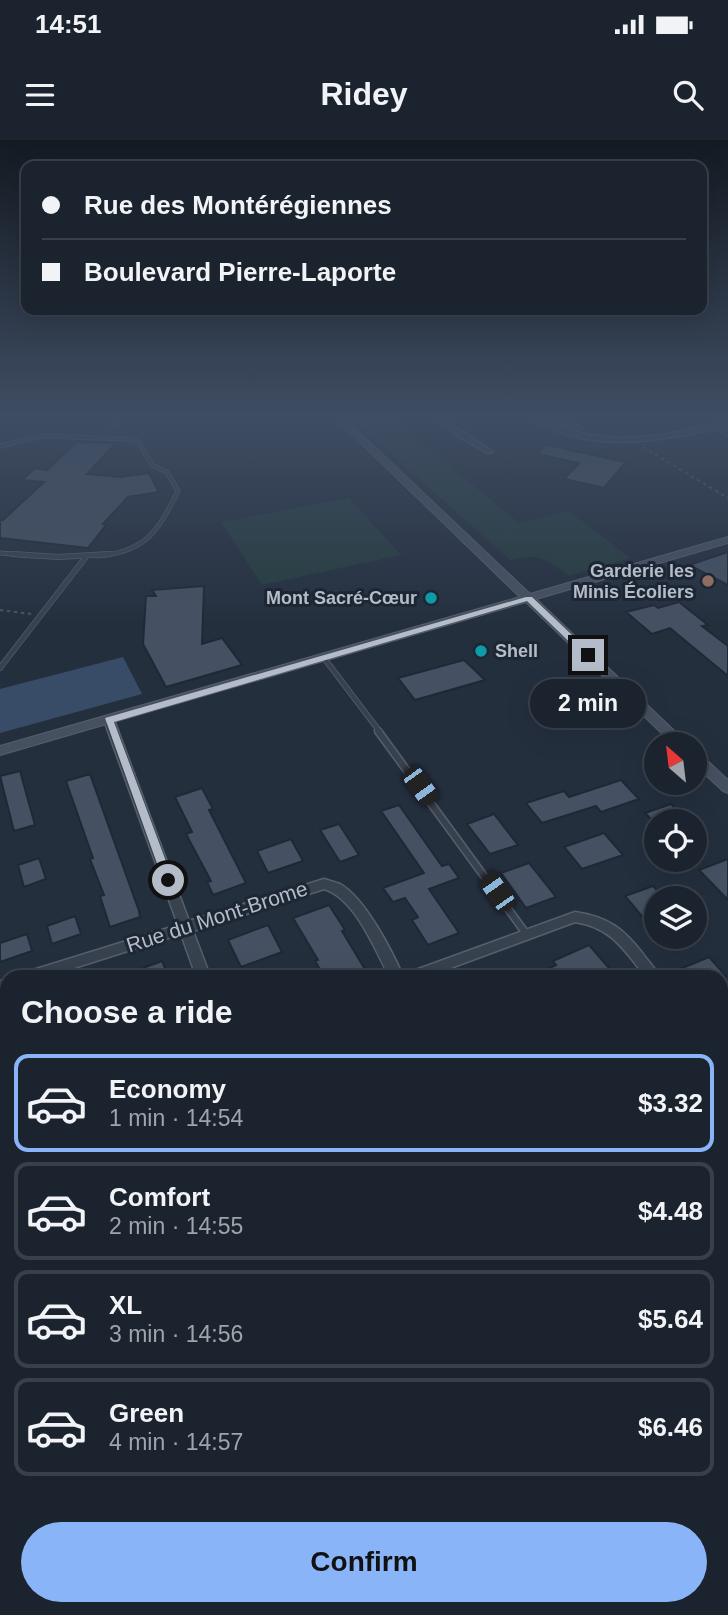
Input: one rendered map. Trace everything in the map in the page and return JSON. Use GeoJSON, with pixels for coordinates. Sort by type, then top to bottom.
{"type":"FeatureCollection","features":[{"type":"Feature","properties":{"kind":"main road"},"geometry":{"type":"LineString","coordinates":[[411,486],[669,732]]}},
{"type":"Feature","properties":{"kind":"main road"},"geometry":{"type":"LineString","coordinates":[[0,751],[728,540]]}},
{"type":"Feature","properties":{"kind":"main road"},"geometry":{"type":"LineString","coordinates":[[707,768],[728,788]]}},
{"type":"Feature","properties":{"kind":"street"},"geometry":{"type":"LineString","coordinates":[[109,720],[201,970]]}},
{"type":"Feature","properties":{"kind":"street","name":"Rue du Mont-Brome"},"geometry":{"type":"LineString","coordinates":[[52,970],[312,886],[334,884],[352,900],[393,970]]}},
{"type":"Feature","properties":{"kind":"street"},"geometry":{"type":"LineString","coordinates":[[431,970],[575,917],[595,919],[613,928],[647,970]]}},
{"type":"Feature","properties":{"kind":"lane"},"geometry":{"type":"LineString","coordinates":[[0,553],[58,560],[85,558],[136,548],[153,536],[178,491],[175,486]]}},
{"type":"Feature","properties":{"kind":"lane"},"geometry":{"type":"LineString","coordinates":[[0,668],[85,558]]}},
{"type":"Feature","properties":{"kind":"lane"},"geometry":{"type":"LineString","coordinates":[[324,658],[452,829],[527,935]]}},
{"type":"Feature","properties":{"kind":"path"},"geometry":{"type":"LineString","coordinates":[[708,486],[728,498]]}},
{"type":"Feature","properties":{"kind":"path"},"geometry":{"type":"LineString","coordinates":[[0,610],[41,615]]}},
{"type":"Feature","properties":{"kind":"green space"},"geometry":{"type":"Polygon","coordinates":[[[427,486],[474,486],[519,523],[569,511],[630,558],[569,576],[536,557],[510,560],[427,486]]]}},
{"type":"Feature","properties":{"kind":"green space"},"geometry":{"type":"Polygon","coordinates":[[[349,498],[401,555],[262,585],[221,522],[349,498]]]}},
{"type":"Feature","properties":{"kind":"water"},"geometry":{"type":"Polygon","coordinates":[[[123,657],[142,694],[0,733],[0,689],[123,657]]]}},
{"type":"Feature","properties":{"kind":"building"},"geometry":{"type":"Polygon","coordinates":[[[40,486],[156,486],[159,492],[128,497],[103,524],[106,525],[88,548],[0,538],[0,520],[40,486]]]}},
{"type":"Feature","properties":{"kind":"building"},"geometry":{"type":"Polygon","coordinates":[[[728,552],[728,585],[689,565],[728,552]]]}},
{"type":"Feature","properties":{"kind":"building"},"geometry":{"type":"Polygon","coordinates":[[[204,586],[202,644],[222,638],[242,665],[166,687],[143,644],[146,596],[156,596],[152,590],[204,586]]]}},
{"type":"Feature","properties":{"kind":"building"},"geometry":{"type":"Polygon","coordinates":[[[679,602],[708,625],[702,626],[728,646],[728,676],[670,628],[652,634],[626,612],[679,602]]]}},
{"type":"Feature","properties":{"kind":"building"},"geometry":{"type":"Polygon","coordinates":[[[464,660],[485,680],[415,700],[398,678],[464,660]]]}},
{"type":"Feature","properties":{"kind":"building"},"geometry":{"type":"Polygon","coordinates":[[[20,771],[35,825],[14,831],[0,776],[20,771]]]}},
{"type":"Feature","properties":{"kind":"building"},"geometry":{"type":"Polygon","coordinates":[[[90,774],[140,917],[110,927],[100,896],[104,895],[90,859],[93,858],[66,781],[90,774]]]}},
{"type":"Feature","properties":{"kind":"building"},"geometry":{"type":"Polygon","coordinates":[[[621,780],[639,799],[601,812],[596,806],[542,823],[526,803],[564,791],[569,797],[621,780]]]}},
{"type":"Feature","properties":{"kind":"building"},"geometry":{"type":"Polygon","coordinates":[[[202,788],[213,809],[209,810],[246,883],[213,895],[207,882],[211,881],[186,834],[192,832],[175,797],[202,788]]]}},
{"type":"Feature","properties":{"kind":"building"},"geometry":{"type":"Polygon","coordinates":[[[671,804],[676,809],[657,809],[671,804]]]}},
{"type":"Feature","properties":{"kind":"building"},"geometry":{"type":"Polygon","coordinates":[[[399,805],[442,866],[449,864],[459,878],[429,889],[459,933],[428,945],[412,920],[418,917],[405,898],[393,902],[383,888],[424,873],[381,811],[399,805]]]}},
{"type":"Feature","properties":{"kind":"building"},"geometry":{"type":"Polygon","coordinates":[[[494,814],[518,845],[490,854],[467,824],[494,814]]]}},
{"type":"Feature","properties":{"kind":"building"},"geometry":{"type":"Polygon","coordinates":[[[339,824],[359,855],[340,862],[320,830],[339,824]]]}},
{"type":"Feature","properties":{"kind":"building"},"geometry":{"type":"Polygon","coordinates":[[[604,833],[623,855],[582,869],[564,847],[604,833]]]}},
{"type":"Feature","properties":{"kind":"building"},"geometry":{"type":"Polygon","coordinates":[[[291,839],[303,861],[268,873],[257,851],[291,839]]]}},
{"type":"Feature","properties":{"kind":"building"},"geometry":{"type":"Polygon","coordinates":[[[39,858],[46,879],[24,887],[18,865],[39,858]]]}},
{"type":"Feature","properties":{"kind":"building"},"geometry":{"type":"Polygon","coordinates":[[[728,859],[728,900],[701,872],[707,872],[707,867],[728,859]]]}},
{"type":"Feature","properties":{"kind":"building"},"geometry":{"type":"Polygon","coordinates":[[[529,863],[556,897],[526,908],[501,873],[529,863]]]}},
{"type":"Feature","properties":{"kind":"building"},"geometry":{"type":"Polygon","coordinates":[[[644,889],[644,919],[625,896],[644,889]]]}},
{"type":"Feature","properties":{"kind":"building"},"geometry":{"type":"Polygon","coordinates":[[[329,905],[365,970],[320,970],[315,961],[318,960],[293,918],[329,905]]]}},
{"type":"Feature","properties":{"kind":"building"},"geometry":{"type":"Polygon","coordinates":[[[75,916],[81,934],[52,944],[47,926],[75,916]]]}},
{"type":"Feature","properties":{"kind":"building"},"geometry":{"type":"Polygon","coordinates":[[[268,925],[282,952],[241,967],[228,940],[268,925]]]}},
{"type":"Feature","properties":{"kind":"building"},"geometry":{"type":"Polygon","coordinates":[[[27,934],[32,951],[0,962],[0,943],[27,934]]]}},
{"type":"Feature","properties":{"kind":"building"},"geometry":{"type":"Polygon","coordinates":[[[589,945],[609,968],[545,970],[556,965],[553,961],[589,945]]]}},
{"type":"Feature","properties":{"kind":"building"},"geometry":{"type":"Polygon","coordinates":[[[709,957],[721,970],[681,970],[709,957]]]}},
{"type":"Feature","properties":{"kind":"building"},"geometry":{"type":"Polygon","coordinates":[[[162,961],[166,970],[138,970],[162,961]]]}},
{"type":"Feature","properties":{"kind":"place","name":"Garderie les Minis Écoliers"},"geometry":{"type":"Point","coordinates":[708,581]}},
{"type":"Feature","properties":{"kind":"place","name":"Mont Sacré-Cœur"},"geometry":{"type":"Point","coordinates":[431,598]}},
{"type":"Feature","properties":{"kind":"place","name":"Shell"},"geometry":{"type":"Point","coordinates":[481,651]}},
{"type":"Feature","properties":{"kind":"route"},"geometry":{"type":"LineString","coordinates":[[168,880],[109,720],[529,598],[588,655]]}}]}
